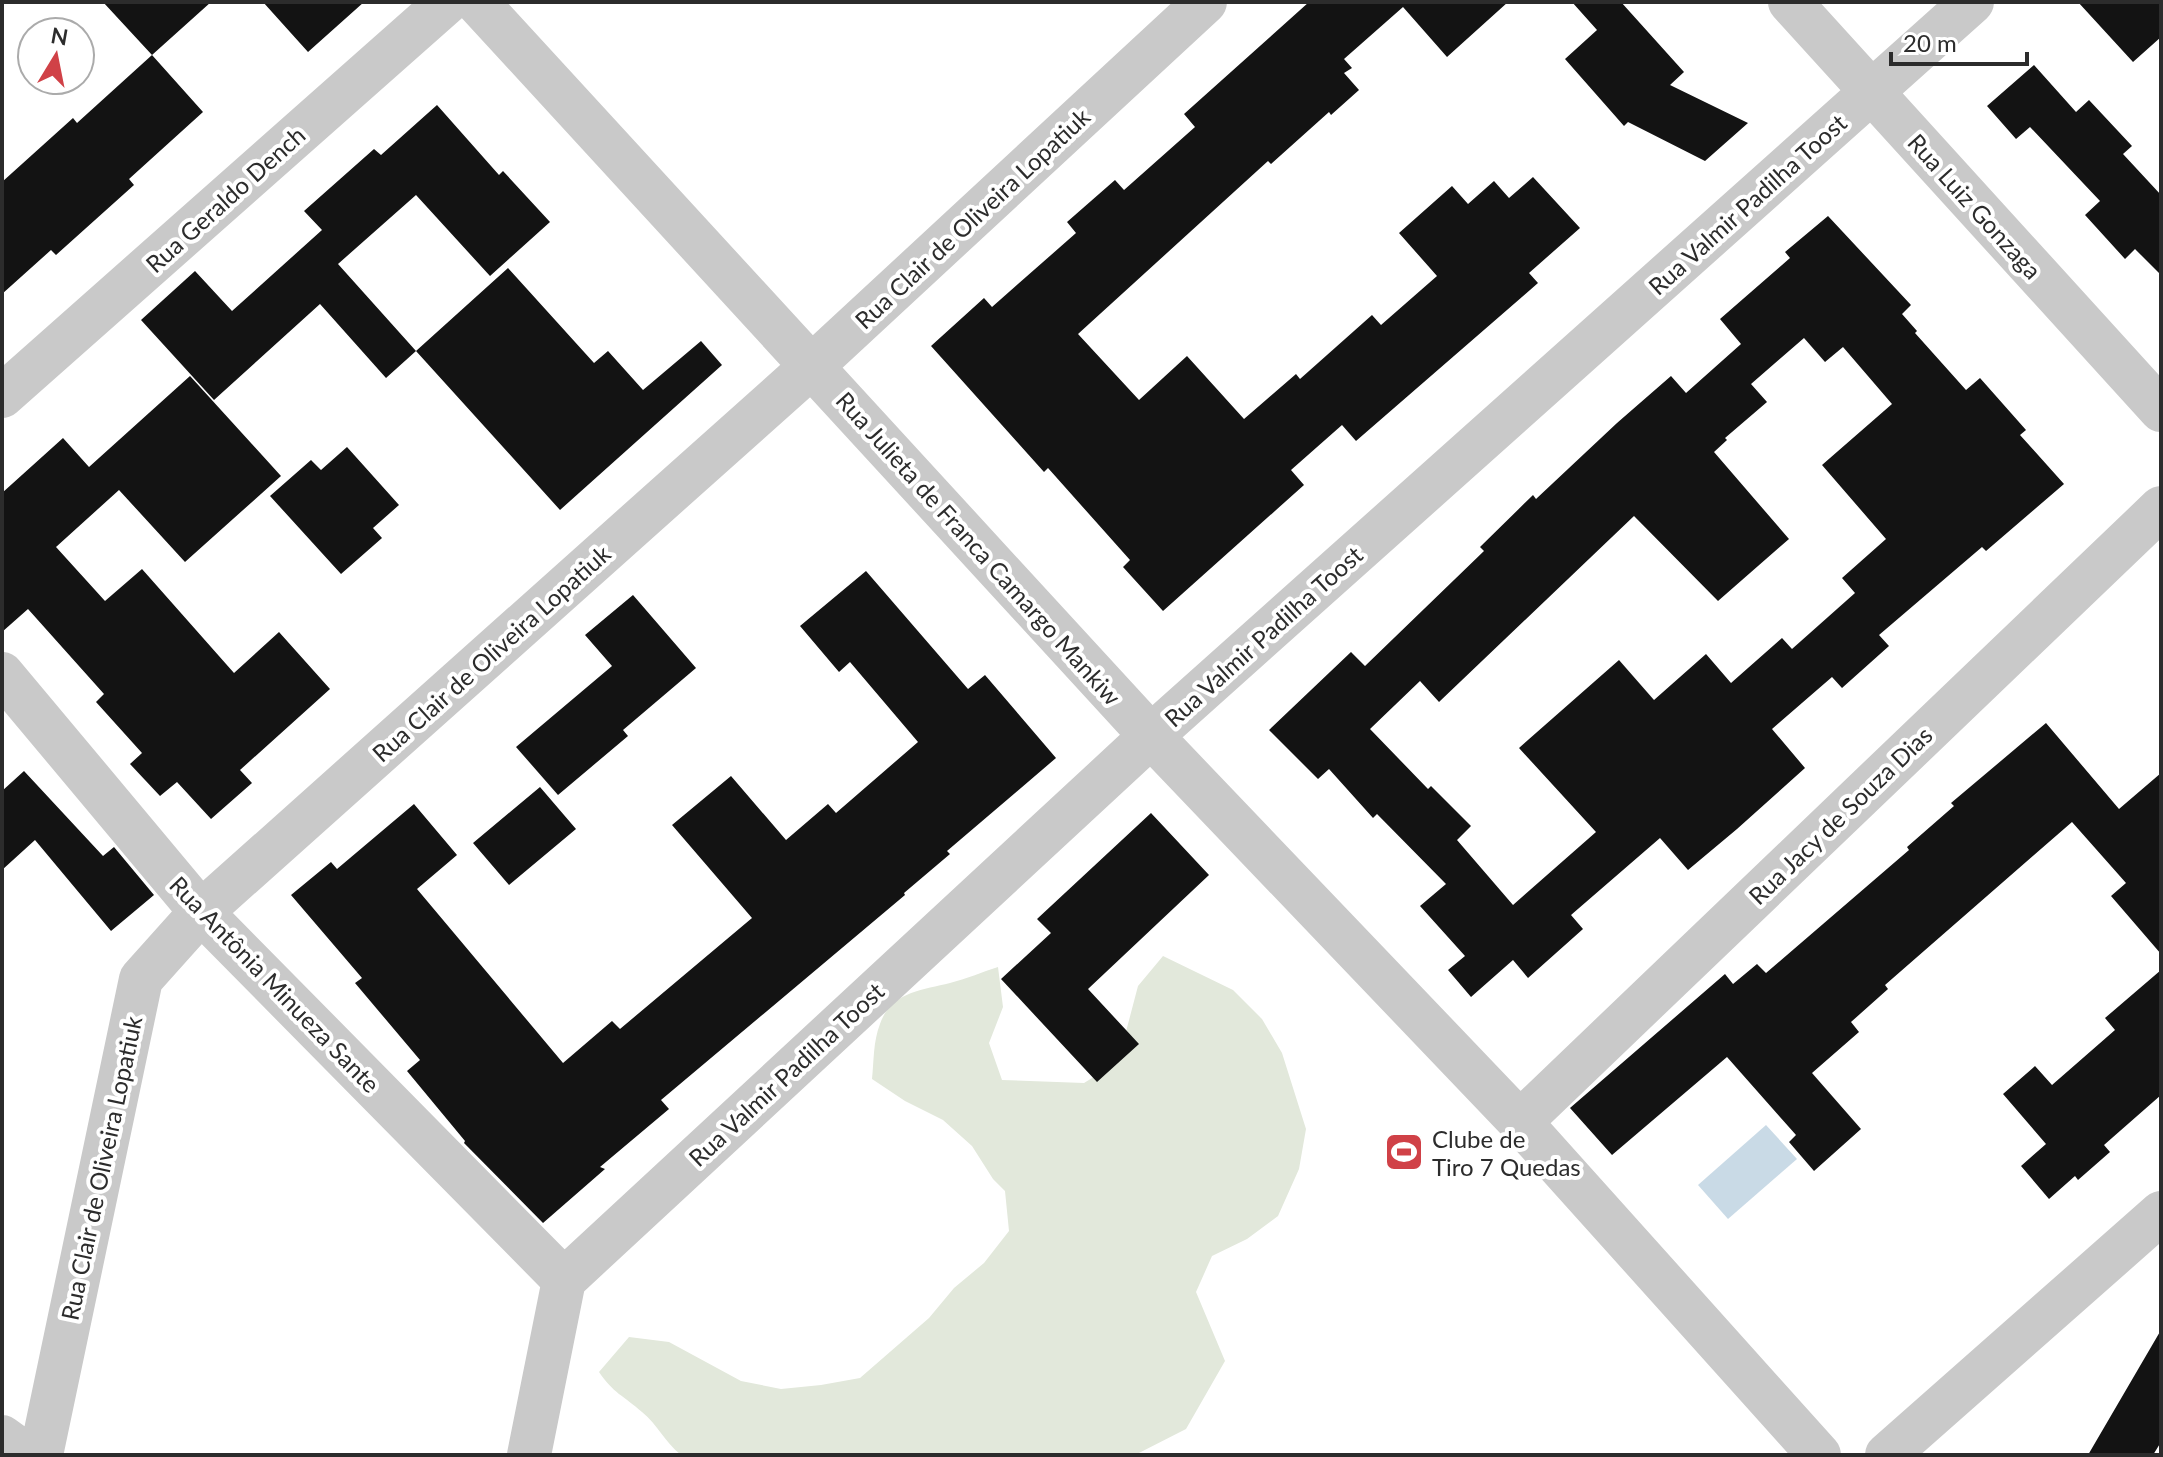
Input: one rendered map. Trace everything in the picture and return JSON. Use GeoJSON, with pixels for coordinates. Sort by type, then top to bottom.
{"type":"FeatureCollection","features":[{"type":"Feature","properties":{"kind":"street","name":"Rua Geraldo Dench"},"geometry":{"type":"LineString","coordinates":[[2,396],[447,2]]}},
{"type":"Feature","properties":{"kind":"street","name":"Rua Julieta de Franca Camargo Mankiw"},"geometry":{"type":"LineString","coordinates":[[477,2],[1151,736],[1520,1122],[1819,1455]]}},
{"type":"Feature","properties":{"kind":"street","name":"Rua Clair de Oliveira Lopatiuk"},"geometry":{"type":"LineString","coordinates":[[41,1455],[141,979],[201,912],[812,366],[1205,2]]}},
{"type":"Feature","properties":{"kind":"street","name":"Rua Luiz Gonzaga"},"geometry":{"type":"LineString","coordinates":[[1790,2],[2161,410]]}},
{"type":"Feature","properties":{"kind":"street","name":"Rua Valmir Padilha Toost"},"geometry":{"type":"LineString","coordinates":[[564,1280],[1151,736],[1972,2]]}},
{"type":"Feature","properties":{"kind":"street","name":"Rua Jacy de Souza Dias"},"geometry":{"type":"LineString","coordinates":[[1520,1122],[2161,508]]}},
{"type":"Feature","properties":{"kind":"street","name":"Rua Antônia Minueza Sante"},"geometry":{"type":"LineString","coordinates":[[2,674],[201,912],[564,1280]]}},
{"type":"Feature","properties":{"kind":"street"},"geometry":{"type":"LineString","coordinates":[[1887,1455],[2161,1213]]}},
{"type":"Feature","properties":{"kind":"street"},"geometry":{"type":"LineString","coordinates":[[529,1455],[564,1280]]}},
{"type":"Feature","properties":{"kind":"street"},"geometry":{"type":"LineString","coordinates":[[2,1437],[27,1455]]}},
{"type":"Feature","properties":{"kind":"shaded area"},"geometry":{"type":"Polygon","coordinates":[[[1163,956],[1233,990],[1262,1019],[1282,1053],[1306,1129],[1299,1169],[1278,1216],[1247,1239],[1212,1256],[1196,1292],[1225,1361],[1186,1429],[1135,1455],[681,1455],[648,1417],[604,1379],[599,1372],[629,1337],[669,1342],[741,1381],[781,1389],[860,1378],[929,1318],[954,1288],[984,1263],[1009,1231],[1005,1191],[993,1179],[972,1146],[943,1120],[905,1101],[872,1079],[876,1038],[885,1013],[909,994],[998,967],[1003,1007],[989,1043],[1002,1080],[1084,1083],[1118,1062],[1138,986],[1163,956]]]}},
{"type":"Feature","properties":{"kind":"water"},"geometry":{"type":"Polygon","coordinates":[[[1766,1125],[1797,1159],[1728,1219],[1698,1185],[1766,1125]]]}},
{"type":"Feature","properties":{"kind":"building"},"geometry":{"type":"Polygon","coordinates":[[[103,2],[211,2],[152,55],[103,2]]]}},
{"type":"Feature","properties":{"kind":"building"},"geometry":{"type":"Polygon","coordinates":[[[263,2],[364,2],[308,52],[263,2]]]}},
{"type":"Feature","properties":{"kind":"building"},"geometry":{"type":"Polygon","coordinates":[[[1309,2],[1508,2],[1447,57],[1403,7],[1344,59],[1352,68],[1344,73],[1359,90],[1331,115],[1329,112],[1271,164],[1268,161],[1078,334],[1139,400],[1187,356],[1244,419],[1296,374],[1300,379],[1372,315],[1381,325],[1437,276],[1399,233],[1452,186],[1468,204],[1494,181],[1509,198],[1533,177],[1580,228],[1529,273],[1538,283],[1356,441],[1342,425],[1291,470],[1304,485],[1163,611],[1123,567],[1130,560],[1048,468],[1044,472],[931,346],[984,298],[992,307],[1076,233],[1067,222],[1115,180],[1124,190],[1195,127],[1184,114],[1309,2]]]}},
{"type":"Feature","properties":{"kind":"building"},"geometry":{"type":"Polygon","coordinates":[[[1572,2],[1621,2],[1684,72],[1670,85],[1748,123],[1705,161],[1628,122],[1624,126],[1565,59],[1597,30],[1572,2]]]}},
{"type":"Feature","properties":{"kind":"building"},"geometry":{"type":"Polygon","coordinates":[[[2078,2],[2161,2],[2161,37],[2133,62],[2078,2]]]}},
{"type":"Feature","properties":{"kind":"building"},"geometry":{"type":"Polygon","coordinates":[[[152,55],[203,112],[129,179],[134,185],[56,255],[51,250],[2,294],[2,182],[73,118],[77,123],[152,55]]]}},
{"type":"Feature","properties":{"kind":"building"},"geometry":{"type":"Polygon","coordinates":[[[2034,65],[2076,112],[2089,100],[2132,146],[2123,154],[2161,195],[2161,275],[2135,249],[2125,259],[2085,215],[2100,201],[2030,127],[2016,139],[1987,106],[2034,65]]]}},
{"type":"Feature","properties":{"kind":"building"},"geometry":{"type":"Polygon","coordinates":[[[437,105],[499,175],[503,171],[550,222],[490,276],[416,195],[338,264],[416,351],[386,378],[320,304],[214,400],[141,320],[195,271],[232,311],[322,230],[304,211],[374,149],[381,155],[437,105]]]}},
{"type":"Feature","properties":{"kind":"building"},"geometry":{"type":"Polygon","coordinates":[[[1828,216],[1911,305],[1902,314],[1917,331],[1915,333],[1966,390],[1980,378],[2026,430],[2020,435],[2064,484],[1986,551],[1982,547],[1879,635],[1889,646],[1842,688],[1832,677],[1772,729],[1805,768],[1737,829],[1688,870],[1660,838],[1571,915],[1583,929],[1528,978],[1513,960],[1471,997],[1448,970],[1465,956],[1420,906],[1446,884],[1377,814],[1373,818],[1329,769],[1318,779],[1269,730],[1351,652],[1365,666],[1484,551],[1480,547],[1533,495],[1536,499],[1671,376],[1686,393],[1741,344],[1720,319],[1790,258],[1785,252],[1828,216]],[[1804,338],[1751,384],[1767,402],[1725,438],[1727,440],[1714,452],[1789,539],[1718,601],[1634,516],[1439,702],[1420,681],[1370,729],[1428,789],[1431,786],[1471,826],[1457,840],[1513,905],[1596,832],[1519,748],[1619,660],[1654,700],[1706,654],[1731,683],[1782,638],[1792,649],[1855,593],[1842,578],[1886,539],[1822,465],[1892,404],[1843,347],[1825,362],[1804,338]]]}},
{"type":"Feature","properties":{"kind":"building"},"geometry":{"type":"Polygon","coordinates":[[[508,268],[594,363],[608,351],[643,390],[701,341],[722,365],[560,510],[416,351],[508,268]]]}},
{"type":"Feature","properties":{"kind":"building"},"geometry":{"type":"Polygon","coordinates":[[[190,376],[281,476],[185,562],[119,490],[56,547],[105,601],[142,569],[234,673],[279,632],[330,689],[240,770],[252,783],[211,819],[177,782],[160,796],[130,764],[142,753],[96,702],[104,694],[28,609],[2,632],[2,493],[63,438],[89,467],[190,376]]]}},
{"type":"Feature","properties":{"kind":"building"},"geometry":{"type":"Polygon","coordinates":[[[347,447],[399,505],[373,528],[382,538],[341,574],[270,496],[311,460],[321,470],[347,447]]]}},
{"type":"Feature","properties":{"kind":"building"},"geometry":{"type":"Polygon","coordinates":[[[866,571],[968,689],[985,675],[1056,758],[947,851],[950,854],[905,895],[661,1100],[669,1109],[600,1167],[605,1169],[543,1223],[464,1143],[407,1071],[420,1060],[355,983],[362,978],[291,895],[331,862],[337,869],[414,804],[457,855],[417,889],[563,1063],[612,1021],[620,1029],[752,918],[672,825],[731,776],[786,840],[828,804],[836,813],[918,742],[850,662],[839,672],[800,626],[866,571]]]}},
{"type":"Feature","properties":{"kind":"building"},"geometry":{"type":"Polygon","coordinates":[[[633,595],[696,668],[623,730],[628,736],[558,795],[516,747],[612,666],[585,635],[633,595]]]}},
{"type":"Feature","properties":{"kind":"building"},"geometry":{"type":"Polygon","coordinates":[[[2046,723],[2119,809],[2161,773],[2161,954],[2111,896],[2126,883],[2072,822],[1885,985],[1888,989],[1851,1022],[1859,1032],[1812,1073],[1861,1129],[1814,1171],[1789,1142],[1796,1135],[1727,1057],[1612,1155],[1570,1108],[1725,974],[1733,984],[1757,964],[1766,973],[1909,850],[1907,847],[1954,806],[1951,803],[2046,723]]]}},
{"type":"Feature","properties":{"kind":"building"},"geometry":{"type":"Polygon","coordinates":[[[24,771],[103,856],[114,847],[154,895],[111,931],[35,840],[2,870],[2,791],[24,771]]]}},
{"type":"Feature","properties":{"kind":"building"},"geometry":{"type":"Polygon","coordinates":[[[540,787],[576,829],[509,885],[473,843],[540,787]]]}},
{"type":"Feature","properties":{"kind":"building"},"geometry":{"type":"Polygon","coordinates":[[[1151,813],[1209,875],[1088,989],[1139,1044],[1097,1082],[1001,979],[1051,933],[1037,919],[1151,813]]]}},
{"type":"Feature","properties":{"kind":"building"},"geometry":{"type":"Polygon","coordinates":[[[2161,970],[2161,1095],[2104,1145],[2110,1152],[2078,1180],[2075,1176],[2049,1199],[2021,1166],[2046,1144],[2003,1094],[2035,1066],[2052,1085],[2115,1030],[2105,1018],[2161,970]]]}},
{"type":"Feature","properties":{"kind":"building"},"geometry":{"type":"Polygon","coordinates":[[[2161,1330],[2161,1442],[2153,1455],[2088,1455],[2161,1330]]]}},
{"type":"Feature","properties":{"kind":"place","name":"Clube de Tiro 7 Quedas"},"geometry":{"type":"Point","coordinates":[1404,1152]}}]}
